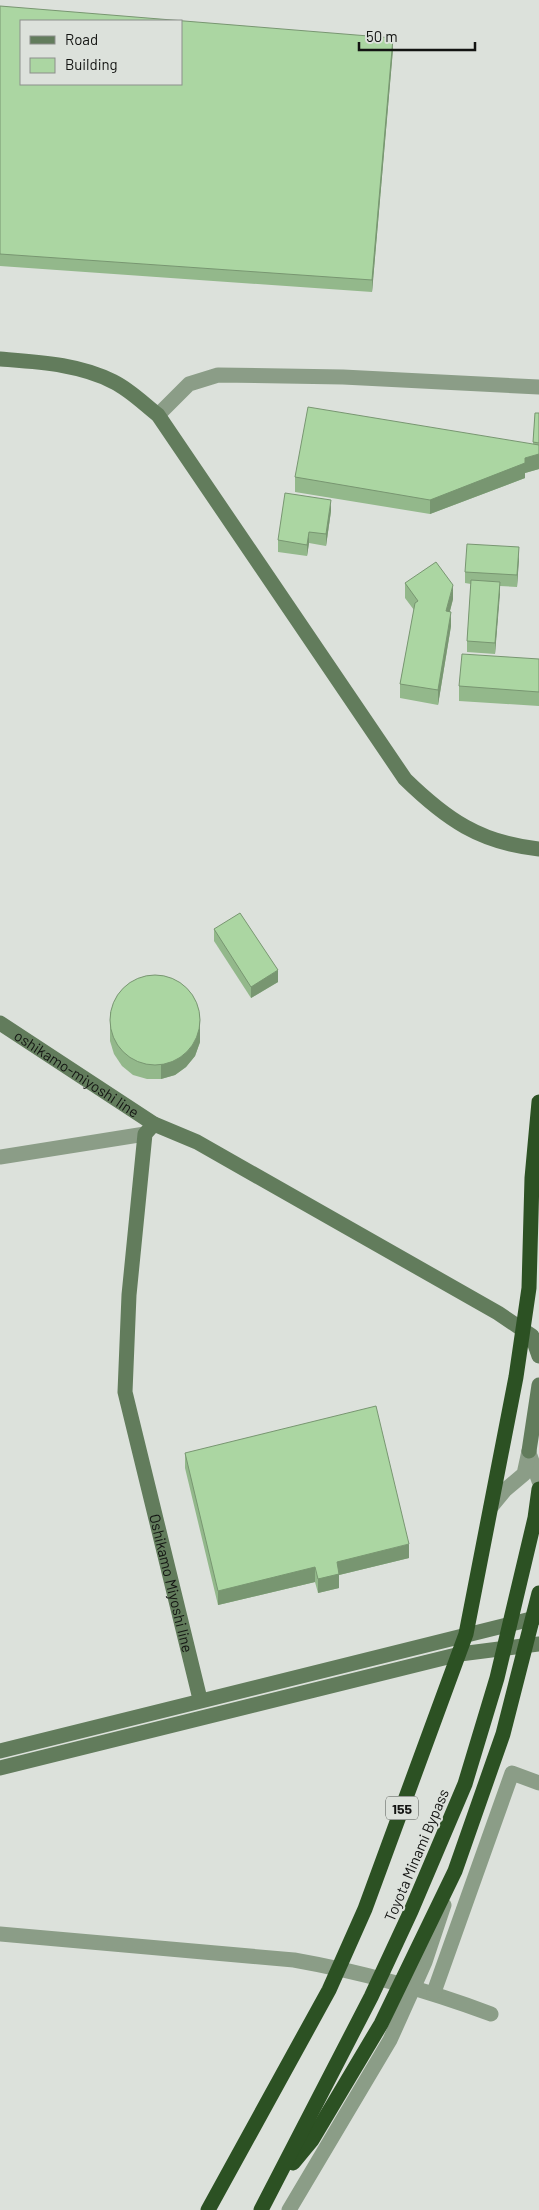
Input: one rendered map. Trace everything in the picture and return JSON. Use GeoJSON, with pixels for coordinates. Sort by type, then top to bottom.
{"type":"FeatureCollection","features":[{"type":"Feature","properties":{"kind":"highway","name":"155"},"geometry":{"type":"LineString","coordinates":[[208,2210],[333,1981],[365,1909],[466,1634],[516,1377],[529,1288],[532,1178],[539,1102]]}},
{"type":"Feature","properties":{"kind":"highway","name":"Toyota Minami Bypass"},"geometry":{"type":"LineString","coordinates":[[261,2210],[371,1996],[411,1912],[465,1784],[494,1687],[535,1518],[539,1489]]}},
{"type":"Feature","properties":{"kind":"highway"},"geometry":{"type":"LineString","coordinates":[[273,2188],[312,2140],[381,2024],[455,1870],[533,1645],[539,1593]]}},
{"type":"Feature","properties":{"kind":"street"},"geometry":{"type":"LineString","coordinates":[[0,359],[50,364],[98,375],[116,383],[158,415],[405,779],[432,805],[460,826],[513,846],[539,849]]}},
{"type":"Feature","properties":{"kind":"street"},"geometry":{"type":"LineString","coordinates":[[158,415],[190,384],[218,375],[343,377],[539,387]]}},
{"type":"Feature","properties":{"kind":"street","name":"oshikamo-miyoshi line"},"geometry":{"type":"LineString","coordinates":[[0,1023],[150,1129],[197,1142],[498,1313],[532,1336],[539,1356]]}},
{"type":"Feature","properties":{"kind":"street"},"geometry":{"type":"LineString","coordinates":[[0,1157],[150,1129]]}},
{"type":"Feature","properties":{"kind":"street","name":"Oshikamo Miyoshi line"},"geometry":{"type":"LineString","coordinates":[[150,1129],[129,1295],[125,1392],[200,1700]]}},
{"type":"Feature","properties":{"kind":"street"},"geometry":{"type":"LineString","coordinates":[[491,1507],[505,1490],[524,1474],[539,1385]]}},
{"type":"Feature","properties":{"kind":"street"},"geometry":{"type":"LineString","coordinates":[[529,1451],[539,1481]]}},
{"type":"Feature","properties":{"kind":"street"},"geometry":{"type":"LineString","coordinates":[[0,1751],[536,1617]]}},
{"type":"Feature","properties":{"kind":"street"},"geometry":{"type":"LineString","coordinates":[[0,1768],[193,1718],[460,1654],[533,1645]]}},
{"type":"Feature","properties":{"kind":"street"},"geometry":{"type":"LineString","coordinates":[[434,1992],[512,1773],[539,1783]]}},
{"type":"Feature","properties":{"kind":"street"},"geometry":{"type":"LineString","coordinates":[[289,2210],[390,2040],[425,1962],[455,1870]]}},
{"type":"Feature","properties":{"kind":"street"},"geometry":{"type":"LineString","coordinates":[[0,1934],[294,1960],[330,1966],[434,1992],[491,2014]]}},
{"type":"Feature","properties":{"kind":"building"},"geometry":{"type":"Polygon","coordinates":[[[0,6],[172,20],[20,20],[20,85],[182,85],[182,21],[393,38],[372,280],[0,254],[0,6]]]}},
{"type":"Feature","properties":{"kind":"building"},"geometry":{"type":"Polygon","coordinates":[[[308,407],[539,445],[539,454],[525,458],[525,463],[430,500],[295,477],[308,407]]]}},
{"type":"Feature","properties":{"kind":"building"},"geometry":{"type":"Polygon","coordinates":[[[535,413],[539,413],[539,443],[533,442],[535,413]]]}},
{"type":"Feature","properties":{"kind":"building"},"geometry":{"type":"Polygon","coordinates":[[[285,493],[331,500],[326,534],[309,532],[307,545],[278,540],[285,493]]]}},
{"type":"Feature","properties":{"kind":"building"},"geometry":{"type":"Polygon","coordinates":[[[467,544],[519,547],[517,575],[465,572],[467,544]]]}},
{"type":"Feature","properties":{"kind":"building"},"geometry":{"type":"Polygon","coordinates":[[[436,562],[453,585],[446,611],[451,612],[438,690],[400,684],[415,603],[418,601],[405,583],[436,562]]]}},
{"type":"Feature","properties":{"kind":"building"},"geometry":{"type":"Polygon","coordinates":[[[471,580],[500,582],[495,643],[467,641],[471,580]]]}},
{"type":"Feature","properties":{"kind":"building"},"geometry":{"type":"Polygon","coordinates":[[[462,654],[539,659],[539,692],[459,686],[462,654]]]}},
{"type":"Feature","properties":{"kind":"building"},"geometry":{"type":"Polygon","coordinates":[[[240,913],[278,970],[251,987],[214,929],[240,913]]]}},
{"type":"Feature","properties":{"kind":"building"},"geometry":{"type":"Polygon","coordinates":[[[155,975],[172,978],[187,988],[197,1003],[200,1020],[197,1037],[187,1052],[172,1062],[155,1065],[138,1062],[123,1052],[113,1037],[110,1020],[113,1003],[123,988],[138,978],[155,975]]]}},
{"type":"Feature","properties":{"kind":"building"},"geometry":{"type":"Polygon","coordinates":[[[376,1406],[409,1544],[337,1562],[339,1574],[318,1579],[315,1567],[218,1591],[185,1453],[376,1406]]]}}]}
